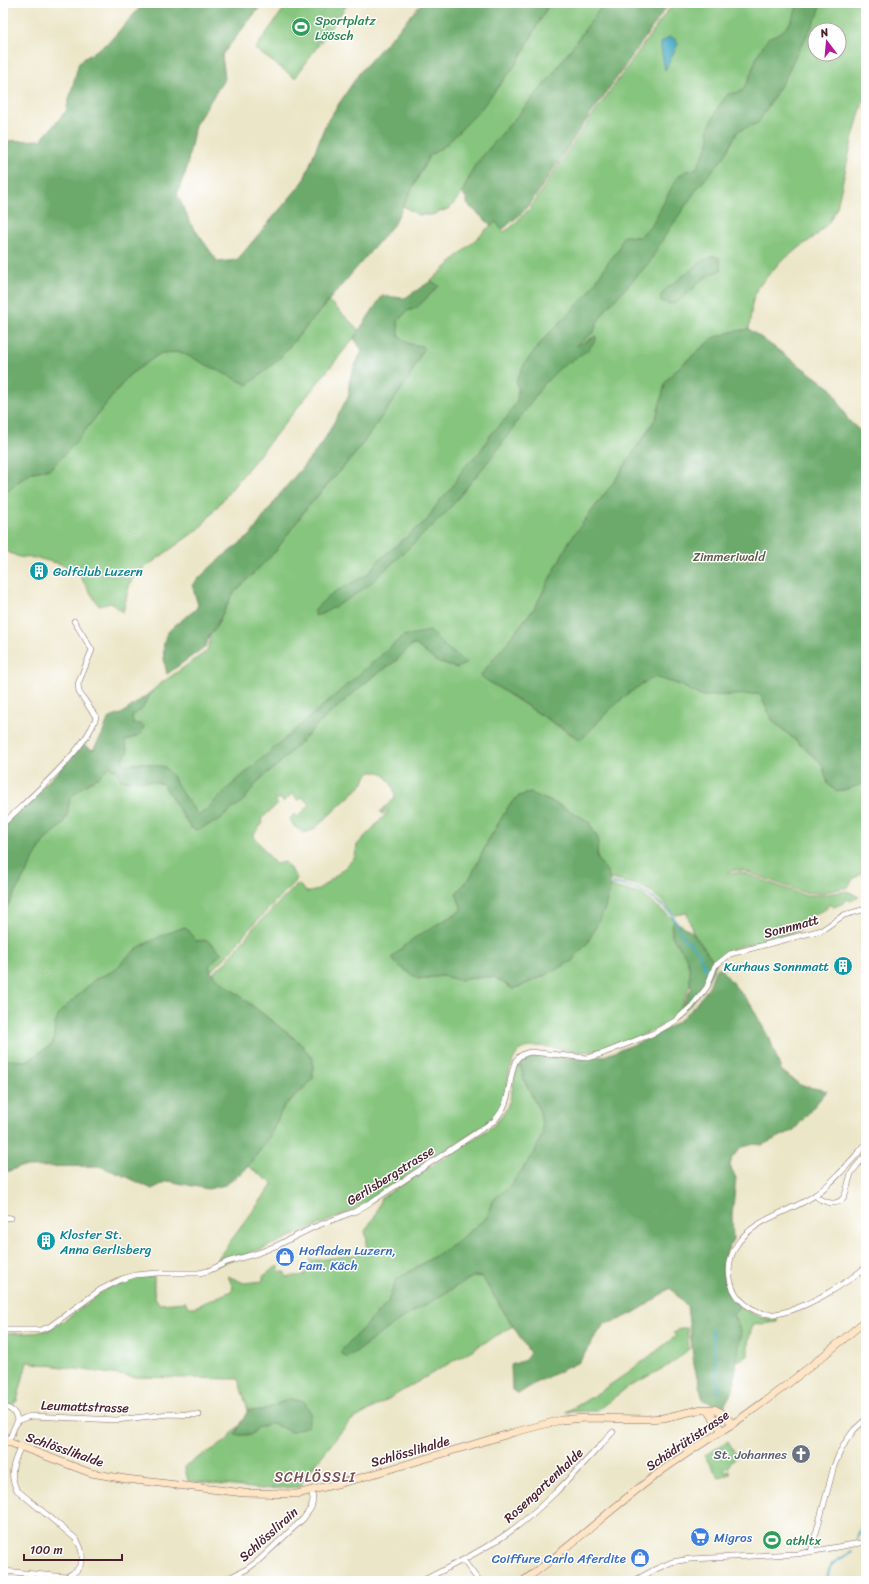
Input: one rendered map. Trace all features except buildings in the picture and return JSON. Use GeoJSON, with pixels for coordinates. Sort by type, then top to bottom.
{"type":"FeatureCollection","features":[{"type":"Feature","properties":{"kind":"main road","name":"Schädrütistrasse"},"geometry":{"type":"LineString","coordinates":[[523,1581],[571,1546],[621,1502],[657,1474],[733,1424],[812,1365],[866,1320]]}},
{"type":"Feature","properties":{"kind":"main road","name":"Schlösslihalde"},"geometry":{"type":"LineString","coordinates":[[6,1441],[91,1473],[126,1479],[271,1495],[297,1494],[312,1491],[550,1422],[584,1418],[652,1419],[670,1417],[697,1410],[714,1409],[722,1413],[733,1424]]}},
{"type":"Feature","properties":{"kind":"main road"},"geometry":{"type":"LineString","coordinates":[[708,1410],[722,1431]]}},
{"type":"Feature","properties":{"kind":"street"},"geometry":{"type":"LineString","coordinates":[[3,824],[58,770],[87,737],[96,717],[79,692],[78,684],[92,650],[74,621]]}},
{"type":"Feature","properties":{"kind":"street","name":"Sonnmatt"},"geometry":{"type":"LineString","coordinates":[[721,961],[730,954],[738,951],[822,930],[848,914],[866,908]]}},
{"type":"Feature","properties":{"kind":"street","name":"Gerlisbergstrasse"},"geometry":{"type":"LineString","coordinates":[[3,1330],[43,1329],[58,1322],[100,1290],[122,1279],[135,1275],[157,1273],[199,1273],[208,1271],[226,1262],[258,1253],[278,1245],[314,1227],[356,1211],[494,1121],[502,1112],[507,1101],[514,1064],[523,1054],[531,1052],[587,1058],[604,1054],[654,1034],[675,1021],[690,1008],[707,987],[715,966],[721,961]]}},
{"type":"Feature","properties":{"kind":"street"},"geometry":{"type":"LineString","coordinates":[[866,1144],[836,1177],[814,1195],[767,1219],[744,1236],[737,1245],[730,1261],[729,1271],[730,1282],[742,1302],[753,1309],[773,1314],[785,1312],[820,1298],[856,1275],[866,1266]]}},
{"type":"Feature","properties":{"kind":"street"},"geometry":{"type":"LineString","coordinates":[[814,1195],[821,1201],[829,1203],[834,1204],[840,1201],[848,1188],[849,1179],[852,1172],[866,1155]]}},
{"type":"Feature","properties":{"kind":"street"},"geometry":{"type":"LineString","coordinates":[[3,1217],[11,1218]]}},
{"type":"Feature","properties":{"kind":"street"},"geometry":{"type":"LineString","coordinates":[[3,1406],[13,1411],[17,1420],[6,1441]]}},
{"type":"Feature","properties":{"kind":"street","name":"Leumattstrasse"},"geometry":{"type":"LineString","coordinates":[[17,1420],[32,1416],[116,1420],[170,1414],[199,1415]]}},
{"type":"Feature","properties":{"kind":"street"},"geometry":{"type":"LineString","coordinates":[[812,1552],[834,1466],[846,1440],[866,1419]]}},
{"type":"Feature","properties":{"kind":"street","name":"Rosengartenhalde"},"geometry":{"type":"LineString","coordinates":[[422,1581],[463,1560],[507,1534],[534,1513],[613,1432]]}},
{"type":"Feature","properties":{"kind":"street"},"geometry":{"type":"LineString","coordinates":[[3,1571],[66,1577],[78,1570],[82,1562],[83,1554],[81,1546],[76,1538],[17,1490],[13,1483],[13,1463],[21,1446]]}},
{"type":"Feature","properties":{"kind":"street","name":"Schlösslirain"},"geometry":{"type":"LineString","coordinates":[[223,1581],[258,1561],[303,1520],[311,1508],[313,1501],[312,1491]]}},
{"type":"Feature","properties":{"kind":"street"},"geometry":{"type":"LineString","coordinates":[[634,1581],[656,1568],[672,1562],[690,1559],[778,1556],[812,1552],[866,1542]]}},
{"type":"Feature","properties":{"kind":"street"},"geometry":{"type":"LineString","coordinates":[[463,1560],[479,1581]]}},
{"type":"Feature","properties":{"kind":"green space"},"geometry":{"type":"Polygon","coordinates":[[[144,3],[263,3],[222,55],[225,78],[195,125],[186,171],[177,194],[191,224],[218,262],[237,260],[303,182],[326,123],[360,72],[422,3],[551,3],[546,9],[517,63],[480,110],[447,144],[429,156],[394,224],[277,361],[248,385],[180,352],[161,353],[129,375],[73,446],[50,469],[33,472],[3,495],[3,141],[41,140],[66,111],[79,62],[109,42],[144,3]]]}},
{"type":"Feature","properties":{"kind":"green space","name":"Sportplatz Löösch"},"geometry":{"type":"Polygon","coordinates":[[[288,3],[343,3],[347,5],[295,78],[255,49],[288,3]]]}},
{"type":"Feature","properties":{"kind":"green space"},"geometry":{"type":"Polygon","coordinates":[[[551,3],[604,3],[549,79],[475,165],[461,195],[450,208],[432,215],[418,215],[403,206],[429,156],[447,144],[480,109],[517,63],[546,9],[551,3]]]}},
{"type":"Feature","properties":{"kind":"green space"},"geometry":{"type":"Polygon","coordinates":[[[604,3],[663,3],[666,8],[523,212],[502,230],[496,222],[491,225],[467,204],[467,199],[462,193],[475,165],[549,79],[604,3]]]}},
{"type":"Feature","properties":{"kind":"green space"},"geometry":{"type":"Polygon","coordinates":[[[673,3],[866,3],[866,91],[852,141],[837,207],[829,222],[818,234],[780,262],[757,288],[752,304],[749,329],[731,332],[702,347],[666,381],[656,418],[616,479],[570,540],[535,607],[480,676],[580,740],[624,697],[634,689],[655,677],[678,684],[701,696],[760,694],[772,720],[822,764],[828,784],[837,792],[866,783],[866,871],[853,879],[848,887],[820,893],[802,892],[742,870],[735,870],[727,873],[729,875],[741,872],[803,895],[821,895],[847,891],[859,897],[851,901],[847,899],[844,903],[834,907],[829,904],[826,909],[806,920],[798,931],[735,948],[719,957],[716,964],[693,933],[687,913],[675,915],[652,892],[637,885],[610,879],[608,873],[597,858],[598,839],[588,821],[557,804],[530,793],[519,796],[510,804],[489,839],[470,878],[456,893],[462,910],[432,927],[418,979],[443,976],[459,980],[494,977],[513,989],[542,977],[572,961],[604,911],[611,886],[643,895],[674,920],[672,935],[687,960],[690,981],[690,986],[676,1015],[656,1029],[603,1049],[581,1052],[536,1046],[523,1049],[514,1058],[511,1065],[503,1105],[497,1114],[487,1123],[373,1199],[352,1211],[269,1246],[215,1266],[215,1262],[273,1184],[248,1166],[268,1140],[284,1106],[302,1091],[313,1059],[300,1043],[212,974],[228,960],[254,927],[298,884],[307,892],[319,889],[339,873],[355,857],[357,845],[388,812],[387,810],[383,814],[380,812],[395,798],[391,783],[381,772],[370,772],[364,783],[313,830],[303,833],[294,826],[290,819],[294,814],[298,817],[310,804],[302,797],[298,800],[292,794],[283,802],[280,798],[275,801],[278,804],[261,819],[263,823],[253,835],[275,864],[285,862],[297,878],[247,931],[226,957],[211,971],[209,966],[127,957],[115,970],[94,980],[55,1024],[53,1044],[27,1061],[3,1060],[3,915],[43,842],[62,825],[67,815],[70,799],[81,788],[99,777],[110,766],[116,770],[121,780],[151,781],[163,784],[191,828],[244,800],[259,780],[281,762],[319,723],[370,679],[397,660],[412,645],[416,645],[437,662],[457,668],[466,663],[448,649],[418,633],[228,788],[204,812],[198,815],[181,792],[174,779],[144,763],[125,765],[122,760],[124,758],[125,741],[138,736],[132,721],[132,716],[142,709],[152,691],[160,684],[207,651],[210,639],[208,637],[213,632],[233,594],[275,552],[306,509],[355,454],[408,380],[424,348],[422,346],[409,344],[399,336],[398,321],[407,311],[416,308],[438,287],[431,281],[491,225],[496,222],[504,232],[531,207],[575,140],[673,3]]]}},
{"type":"Feature","properties":{"kind":"green space"},"geometry":{"type":"Polygon","coordinates":[[[798,3],[820,3],[819,13],[814,22],[807,22],[807,35],[787,75],[758,123],[738,131],[724,157],[696,190],[661,242],[649,263],[607,308],[598,321],[594,332],[576,345],[577,346],[596,336],[596,340],[588,350],[560,368],[543,385],[496,452],[444,515],[370,584],[350,598],[322,614],[315,616],[315,610],[317,607],[327,598],[336,591],[367,575],[380,559],[427,520],[439,501],[450,490],[464,467],[479,453],[491,434],[507,417],[517,400],[518,389],[516,381],[525,363],[548,334],[588,294],[607,264],[618,250],[622,238],[624,236],[639,237],[652,225],[677,177],[686,171],[697,168],[710,140],[708,129],[718,107],[728,94],[741,92],[748,81],[758,54],[769,37],[785,29],[794,15],[798,3]]]}},
{"type":"Feature","properties":{"kind":"green space"},"geometry":{"type":"Polygon","coordinates":[[[713,256],[719,258],[722,269],[701,280],[693,289],[676,303],[669,304],[661,301],[661,295],[665,290],[702,261],[713,256]]]}},
{"type":"Feature","properties":{"kind":"green space"},"geometry":{"type":"Polygon","coordinates":[[[431,281],[439,286],[416,308],[407,311],[398,321],[399,336],[409,344],[422,346],[424,348],[408,380],[355,454],[306,509],[275,552],[233,594],[213,632],[209,635],[206,646],[167,674],[164,658],[164,640],[166,635],[175,625],[196,609],[198,605],[192,585],[218,560],[250,536],[280,494],[322,444],[349,395],[350,378],[362,351],[354,338],[382,296],[405,298],[431,281]]]}},
{"type":"Feature","properties":{"kind":"green space"},"geometry":{"type":"Polygon","coordinates":[[[329,301],[359,330],[354,338],[200,528],[136,574],[130,583],[123,612],[111,603],[99,606],[77,572],[60,564],[37,558],[19,557],[3,550],[3,495],[33,472],[50,469],[73,446],[129,375],[161,353],[180,352],[203,362],[277,361],[329,301]]]}},
{"type":"Feature","properties":{"kind":"green space","name":"Zimmeriwald"},"geometry":{"type":"Polygon","coordinates":[[[749,329],[832,389],[848,420],[866,436],[866,783],[837,792],[828,784],[822,763],[772,720],[760,694],[701,696],[678,684],[655,677],[624,697],[581,740],[480,676],[535,607],[570,540],[616,479],[656,418],[666,381],[713,338],[731,332],[749,329]]]}},
{"type":"Feature","properties":{"kind":"green space"},"geometry":{"type":"Polygon","coordinates":[[[430,631],[448,649],[467,663],[457,668],[437,662],[416,645],[412,645],[397,660],[370,679],[319,723],[281,762],[259,780],[244,800],[218,821],[197,830],[191,828],[163,784],[151,781],[121,780],[116,770],[110,766],[99,777],[81,788],[70,799],[67,815],[62,825],[43,842],[3,915],[3,826],[84,745],[93,750],[102,735],[108,719],[123,713],[152,691],[142,709],[132,716],[133,724],[140,724],[144,726],[141,734],[125,741],[128,752],[122,760],[125,765],[144,763],[165,767],[198,815],[204,812],[228,788],[403,636],[430,631]]]}},
{"type":"Feature","properties":{"kind":"green space"},"geometry":{"type":"Polygon","coordinates":[[[530,793],[557,804],[588,821],[598,839],[597,858],[608,873],[611,886],[604,911],[588,942],[572,961],[542,977],[513,989],[494,977],[459,980],[443,976],[418,979],[395,963],[392,957],[414,938],[462,910],[456,893],[470,878],[489,839],[510,804],[519,796],[530,793]]]}},
{"type":"Feature","properties":{"kind":"green space"},"geometry":{"type":"Polygon","coordinates":[[[674,920],[693,933],[716,964],[703,990],[688,1007],[673,1020],[678,1014],[692,987],[690,986],[689,967],[686,957],[672,937],[674,920]]]}},
{"type":"Feature","properties":{"kind":"green space"},"geometry":{"type":"Polygon","coordinates":[[[185,927],[196,941],[207,940],[222,953],[209,966],[212,974],[300,1043],[313,1059],[313,1079],[284,1106],[268,1140],[245,1170],[225,1185],[208,1189],[168,1181],[152,1189],[99,1166],[20,1167],[3,1173],[3,1060],[27,1061],[53,1044],[55,1024],[60,1012],[94,980],[115,970],[127,957],[141,946],[165,934],[185,927]]]}},
{"type":"Feature","properties":{"kind":"green space"},"geometry":{"type":"Polygon","coordinates":[[[719,967],[751,1005],[771,1042],[781,1070],[800,1085],[827,1091],[794,1130],[762,1145],[754,1144],[743,1147],[732,1157],[730,1166],[736,1178],[732,1216],[733,1240],[724,1257],[723,1273],[727,1290],[739,1306],[733,1315],[741,1331],[733,1390],[723,1408],[703,1400],[694,1365],[687,1306],[670,1288],[647,1305],[631,1314],[613,1322],[604,1324],[579,1362],[537,1382],[518,1394],[512,1390],[511,1365],[525,1360],[530,1353],[482,1277],[474,1276],[400,1320],[347,1358],[340,1352],[388,1302],[396,1280],[454,1244],[487,1217],[492,1201],[510,1186],[535,1152],[543,1133],[540,1112],[524,1080],[519,1060],[532,1054],[570,1058],[604,1056],[653,1037],[680,1020],[691,1010],[708,989],[715,971],[719,967]]]}},
{"type":"Feature","properties":{"kind":"green space"},"geometry":{"type":"Polygon","coordinates":[[[519,1060],[524,1080],[540,1112],[543,1133],[535,1152],[510,1186],[492,1201],[487,1217],[454,1244],[396,1280],[388,1302],[340,1352],[347,1358],[400,1320],[474,1276],[482,1277],[513,1326],[349,1422],[305,1477],[300,1487],[261,1489],[188,1481],[185,1468],[186,1465],[225,1442],[235,1429],[240,1426],[235,1435],[251,1434],[259,1427],[272,1423],[291,1432],[289,1399],[262,1411],[248,1410],[238,1379],[133,1377],[27,1362],[17,1401],[11,1406],[3,1402],[3,1333],[34,1333],[52,1328],[112,1286],[125,1280],[139,1276],[154,1276],[154,1294],[155,1298],[160,1304],[185,1302],[188,1307],[195,1307],[231,1291],[233,1288],[228,1276],[244,1283],[263,1281],[263,1276],[279,1266],[279,1272],[285,1272],[286,1277],[305,1275],[306,1270],[311,1269],[310,1259],[317,1260],[360,1254],[366,1250],[367,1241],[365,1231],[376,1214],[381,1198],[489,1129],[498,1121],[508,1106],[519,1060]]]}},
{"type":"Feature","properties":{"kind":"green space"},"geometry":{"type":"Polygon","coordinates":[[[739,1306],[757,1316],[767,1319],[777,1319],[777,1322],[752,1325],[748,1344],[748,1356],[737,1361],[741,1331],[733,1315],[739,1306]]]}},
{"type":"Feature","properties":{"kind":"green space"},"geometry":{"type":"Polygon","coordinates":[[[680,1328],[687,1328],[689,1349],[671,1364],[628,1387],[596,1411],[566,1412],[609,1386],[676,1336],[673,1333],[680,1328]]]}},
{"type":"Feature","properties":{"kind":"green space"},"geometry":{"type":"Polygon","coordinates":[[[289,1399],[304,1401],[311,1413],[308,1426],[291,1432],[272,1423],[259,1427],[251,1435],[235,1435],[248,1410],[262,1411],[289,1399]]]}},
{"type":"Feature","properties":{"kind":"green space"},"geometry":{"type":"Polygon","coordinates":[[[728,1441],[737,1456],[730,1463],[729,1468],[724,1469],[725,1472],[730,1471],[730,1474],[719,1477],[704,1456],[728,1441]]]}},
{"type":"Feature","properties":{"kind":"water"},"geometry":{"type":"Polygon","coordinates":[[[669,37],[675,39],[678,44],[665,70],[661,43],[669,37]]]}},
{"type":"Feature","properties":{"kind":"waterway"},"geometry":{"type":"LineString","coordinates":[[613,883],[637,889],[649,895],[671,913],[685,940],[693,945],[699,953],[706,970]]}},
{"type":"Feature","properties":{"kind":"waterway"},"geometry":{"type":"LineString","coordinates":[[712,1329],[719,1393]]}},
{"type":"Feature","properties":{"kind":"waterway"},"geometry":{"type":"LineString","coordinates":[[857,1539],[866,1512]]}},
{"type":"Feature","properties":{"kind":"waterway"},"geometry":{"type":"LineString","coordinates":[[827,1581],[828,1573],[832,1564],[852,1551]]}},
{"type":"Feature","properties":{"kind":"place","name":"Sportplatz Löösch"},"geometry":{"type":"Point","coordinates":[301,27]}},
{"type":"Feature","properties":{"kind":"place","name":"Golfclub Luzern"},"geometry":{"type":"Point","coordinates":[39,571]}},
{"type":"Feature","properties":{"kind":"place","name":"Kurhaus Sonnmatt"},"geometry":{"type":"Point","coordinates":[843,966]}},
{"type":"Feature","properties":{"kind":"place","name":"Kloster St. Anna Gerlisberg"},"geometry":{"type":"Point","coordinates":[46,1241]}},
{"type":"Feature","properties":{"kind":"place","name":"Hofladen Luzern, Fam. Käch"},"geometry":{"type":"Point","coordinates":[285,1257]}},
{"type":"Feature","properties":{"kind":"place","name":"St. Johannes"},"geometry":{"type":"Point","coordinates":[801,1454]}},
{"type":"Feature","properties":{"kind":"place","name":"Migros"},"geometry":{"type":"Point","coordinates":[700,1537]}},
{"type":"Feature","properties":{"kind":"place","name":"athltx"},"geometry":{"type":"Point","coordinates":[772,1540]}},
{"type":"Feature","properties":{"kind":"place","name":"Coiffure Carlo Aferdite"},"geometry":{"type":"Point","coordinates":[640,1558]}},
{"type":"Feature","properties":{"kind":"district","name":"SCHLÖSSLI"},"geometry":{"type":"Point","coordinates":[315,1477]}}]}
